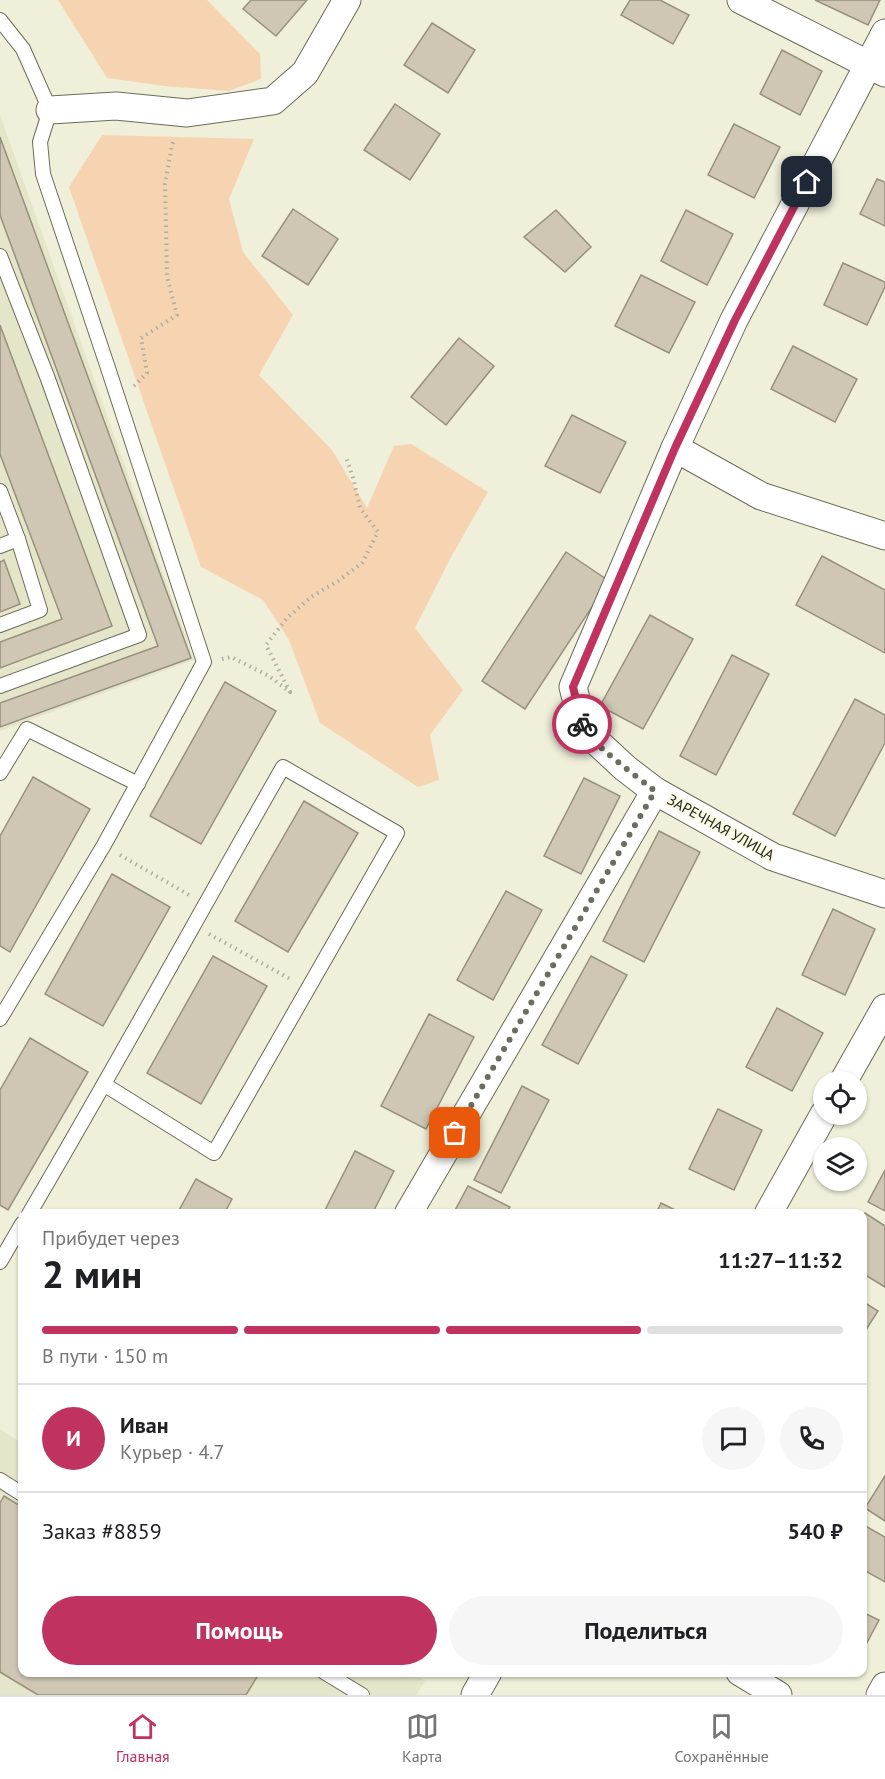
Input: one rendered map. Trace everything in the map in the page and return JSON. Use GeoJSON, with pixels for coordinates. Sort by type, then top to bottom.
{"type":"FeatureCollection","features":[{"type":"Feature","properties":{"kind":"street"},"geometry":{"type":"LineString","coordinates":[[50,110],[116,106],[187,113],[273,101],[305,73],[347,0]]}},
{"type":"Feature","properties":{"kind":"street"},"geometry":{"type":"LineString","coordinates":[[741,0],[877,69]]}},
{"type":"Feature","properties":{"kind":"street"},"geometry":{"type":"LineString","coordinates":[[885,33],[877,69],[735,320],[675,448],[761,496],[885,536]]}},
{"type":"Feature","properties":{"kind":"street","name":"ЗАРЕЧНАЯ УЛИЦА"},"geometry":{"type":"LineString","coordinates":[[675,448],[573,687],[584,730],[625,768],[655,791],[773,857],[885,894]]}},
{"type":"Feature","properties":{"kind":"street"},"geometry":{"type":"LineString","coordinates":[[411,1209],[655,791]]}},
{"type":"Feature","properties":{"kind":"street"},"geometry":{"type":"LineString","coordinates":[[849,1071],[885,1008]]}},
{"type":"Feature","properties":{"kind":"street"},"geometry":{"type":"LineString","coordinates":[[771,1209],[818,1125]]}},
{"type":"Feature","properties":{"kind":"street"},"geometry":{"type":"LineString","coordinates":[[475,1695],[485,1677]]}},
{"type":"Feature","properties":{"kind":"street"},"geometry":{"type":"LineString","coordinates":[[748,1677],[778,1695]]}},
{"type":"Feature","properties":{"kind":"street"},"geometry":{"type":"LineString","coordinates":[[880,1695],[885,1686]]}},
{"type":"Feature","properties":{"kind":"lane"},"geometry":{"type":"LineString","coordinates":[[0,20],[23,49],[50,110],[40,142],[43,174],[204,663],[104,845],[0,1018]]}},
{"type":"Feature","properties":{"kind":"lane"},"geometry":{"type":"LineString","coordinates":[[0,256],[48,379],[139,635],[0,686]]}},
{"type":"Feature","properties":{"kind":"lane"},"geometry":{"type":"LineString","coordinates":[[0,491],[40,610],[0,625]]}},
{"type":"Feature","properties":{"kind":"lane"},"geometry":{"type":"LineString","coordinates":[[0,546],[18,539]]}},
{"type":"Feature","properties":{"kind":"lane"},"geometry":{"type":"LineString","coordinates":[[0,773],[27,729],[138,784]]}},
{"type":"Feature","properties":{"kind":"lane"},"geometry":{"type":"LineString","coordinates":[[32,1209],[105,1085],[283,768],[397,833],[214,1153],[105,1085]]}},
{"type":"Feature","properties":{"kind":"lane"},"geometry":{"type":"LineString","coordinates":[[0,1262],[18,1231]]}},
{"type":"Feature","properties":{"kind":"lane"},"geometry":{"type":"LineString","coordinates":[[0,1480],[18,1491]]}},
{"type":"Feature","properties":{"kind":"lane"},"geometry":{"type":"LineString","coordinates":[[332,1677],[362,1695]]}},
{"type":"Feature","properties":{"kind":"path"},"geometry":{"type":"LineString","coordinates":[[119,402],[147,374],[141,338],[177,315],[167,277],[165,184],[172,145],[187,113]]}},
{"type":"Feature","properties":{"kind":"path"},"geometry":{"type":"LineString","coordinates":[[204,663],[231,657],[269,676],[290,692],[266,645],[287,618],[311,597],[338,581],[362,562],[378,532],[360,508],[346,457]]}},
{"type":"Feature","properties":{"kind":"path"},"geometry":{"type":"LineString","coordinates":[[104,845],[205,904]]}},
{"type":"Feature","properties":{"kind":"path"},"geometry":{"type":"LineString","coordinates":[[193,925],[308,989]]}},
{"type":"Feature","properties":{"kind":"shaded area"},"geometry":{"type":"Polygon","coordinates":[[[58,0],[207,0],[260,54],[261,79],[229,91],[164,86],[107,78],[58,0]]]}},
{"type":"Feature","properties":{"kind":"shaded area"},"geometry":{"type":"Polygon","coordinates":[[[0,115],[194,660],[0,731],[0,115]]]}},
{"type":"Feature","properties":{"kind":"shaded area"},"geometry":{"type":"Polygon","coordinates":[[[102,135],[254,139],[229,199],[243,252],[293,315],[259,375],[332,450],[367,508],[394,446],[411,444],[488,492],[415,628],[463,690],[430,735],[439,780],[418,787],[320,723],[289,640],[263,600],[201,567],[69,187],[102,135]]]}},
{"type":"Feature","properties":{"kind":"shaded area"},"geometry":{"type":"Polygon","coordinates":[[[0,1429],[18,1440],[18,1677],[418,1677],[425,1681],[416,1695],[0,1695],[0,1429]]]}},
{"type":"Feature","properties":{"kind":"building"},"geometry":{"type":"Polygon","coordinates":[[[251,0],[307,0],[276,36],[243,9],[251,0]]]}},
{"type":"Feature","properties":{"kind":"building"},"geometry":{"type":"Polygon","coordinates":[[[630,0],[660,0],[689,15],[673,44],[621,15],[630,0]]]}},
{"type":"Feature","properties":{"kind":"building"},"geometry":{"type":"Polygon","coordinates":[[[815,0],[880,0],[868,25],[815,0]]]}},
{"type":"Feature","properties":{"kind":"building"},"geometry":{"type":"Polygon","coordinates":[[[432,23],[475,50],[448,93],[404,65],[432,23]]]}},
{"type":"Feature","properties":{"kind":"building"},"geometry":{"type":"Polygon","coordinates":[[[782,50],[822,71],[800,115],[760,94],[782,50]]]}},
{"type":"Feature","properties":{"kind":"building"},"geometry":{"type":"Polygon","coordinates":[[[395,104],[440,134],[410,180],[364,150],[395,104]]]}},
{"type":"Feature","properties":{"kind":"building"},"geometry":{"type":"Polygon","coordinates":[[[734,124],[780,147],[754,198],[708,175],[734,124]]]}},
{"type":"Feature","properties":{"kind":"building"},"geometry":{"type":"Polygon","coordinates":[[[0,137],[191,658],[0,727],[0,703],[158,646],[0,215],[0,137]]]}},
{"type":"Feature","properties":{"kind":"building"},"geometry":{"type":"Polygon","coordinates":[[[877,179],[885,182],[885,226],[860,214],[877,179]]]}},
{"type":"Feature","properties":{"kind":"building"},"geometry":{"type":"Polygon","coordinates":[[[293,209],[338,239],[308,285],[262,256],[293,209]]]}},
{"type":"Feature","properties":{"kind":"building"},"geometry":{"type":"Polygon","coordinates":[[[556,210],[591,247],[565,272],[524,237],[556,210]]]}},
{"type":"Feature","properties":{"kind":"building"},"geometry":{"type":"Polygon","coordinates":[[[686,210],[733,234],[707,285],[661,261],[686,210]]]}},
{"type":"Feature","properties":{"kind":"building"},"geometry":{"type":"Polygon","coordinates":[[[843,263],[885,282],[885,287],[867,325],[824,305],[843,263]]]}},
{"type":"Feature","properties":{"kind":"building"},"geometry":{"type":"Polygon","coordinates":[[[641,275],[695,302],[669,353],[615,326],[641,275]]]}},
{"type":"Feature","properties":{"kind":"building"},"geometry":{"type":"Polygon","coordinates":[[[0,325],[112,626],[0,668],[0,642],[62,619],[0,454],[0,325]]]}},
{"type":"Feature","properties":{"kind":"building"},"geometry":{"type":"Polygon","coordinates":[[[459,338],[494,366],[446,425],[411,397],[459,338]]]}},
{"type":"Feature","properties":{"kind":"building"},"geometry":{"type":"Polygon","coordinates":[[[793,346],[857,379],[835,422],[771,389],[793,346]]]}},
{"type":"Feature","properties":{"kind":"building"},"geometry":{"type":"Polygon","coordinates":[[[572,415],[626,442],[600,493],[545,466],[572,415]]]}},
{"type":"Feature","properties":{"kind":"building"},"geometry":{"type":"Polygon","coordinates":[[[566,552],[609,581],[525,709],[482,681],[566,552]]]}},
{"type":"Feature","properties":{"kind":"building"},"geometry":{"type":"Polygon","coordinates":[[[822,556],[885,590],[885,653],[796,605],[822,556]]]}},
{"type":"Feature","properties":{"kind":"building"},"geometry":{"type":"Polygon","coordinates":[[[4,560],[20,604],[0,612],[0,562],[4,560]]]}},
{"type":"Feature","properties":{"kind":"building"},"geometry":{"type":"Polygon","coordinates":[[[650,615],[693,639],[643,729],[600,706],[650,615]]]}},
{"type":"Feature","properties":{"kind":"building"},"geometry":{"type":"Polygon","coordinates":[[[732,655],[769,674],[716,775],[680,756],[732,655]]]}},
{"type":"Feature","properties":{"kind":"building"},"geometry":{"type":"Polygon","coordinates":[[[225,682],[276,711],[201,844],[150,816],[225,682]]]}},
{"type":"Feature","properties":{"kind":"building"},"geometry":{"type":"Polygon","coordinates":[[[855,699],[885,715],[885,743],[835,836],[793,814],[855,699]]]}},
{"type":"Feature","properties":{"kind":"building"},"geometry":{"type":"Polygon","coordinates":[[[33,777],[90,809],[10,952],[0,946],[0,836],[33,777]]]}},
{"type":"Feature","properties":{"kind":"building"},"geometry":{"type":"Polygon","coordinates":[[[584,778],[620,796],[581,874],[544,856],[584,778]]]}},
{"type":"Feature","properties":{"kind":"building"},"geometry":{"type":"Polygon","coordinates":[[[304,801],[358,833],[288,952],[235,921],[304,801]]]}},
{"type":"Feature","properties":{"kind":"building"},"geometry":{"type":"Polygon","coordinates":[[[659,831],[700,852],[644,962],[603,941],[659,831]]]}},
{"type":"Feature","properties":{"kind":"building"},"geometry":{"type":"Polygon","coordinates":[[[112,874],[170,907],[103,1026],[45,994],[112,874]]]}},
{"type":"Feature","properties":{"kind":"building"},"geometry":{"type":"Polygon","coordinates":[[[506,891],[542,910],[493,1000],[457,980],[506,891]]]}},
{"type":"Feature","properties":{"kind":"building"},"geometry":{"type":"Polygon","coordinates":[[[833,909],[875,929],[845,995],[802,975],[833,909]]]}},
{"type":"Feature","properties":{"kind":"building"},"geometry":{"type":"Polygon","coordinates":[[[213,956],[267,986],[201,1104],[147,1073],[213,956]]]}},
{"type":"Feature","properties":{"kind":"building"},"geometry":{"type":"Polygon","coordinates":[[[591,956],[627,975],[578,1064],[542,1045],[591,956]]]}},
{"type":"Feature","properties":{"kind":"building"},"geometry":{"type":"Polygon","coordinates":[[[777,1008],[823,1033],[792,1091],[746,1067],[777,1008]]]}},
{"type":"Feature","properties":{"kind":"building"},"geometry":{"type":"Polygon","coordinates":[[[429,1014],[474,1037],[426,1129],[381,1106],[429,1014]]]}},
{"type":"Feature","properties":{"kind":"building"},"geometry":{"type":"Polygon","coordinates":[[[30,1038],[88,1072],[8,1210],[0,1205],[0,1090],[30,1038]]]}},
{"type":"Feature","properties":{"kind":"building"},"geometry":{"type":"Polygon","coordinates":[[[522,1086],[549,1100],[501,1193],[474,1180],[522,1086]]]}},
{"type":"Feature","properties":{"kind":"building"},"geometry":{"type":"Polygon","coordinates":[[[718,1109],[762,1130],[734,1190],[689,1169],[718,1109]]]}},
{"type":"Feature","properties":{"kind":"building"},"geometry":{"type":"Polygon","coordinates":[[[355,1151],[394,1171],[375,1209],[326,1209],[355,1151]]]}},
{"type":"Feature","properties":{"kind":"building"},"geometry":{"type":"Polygon","coordinates":[[[885,1170],[885,1211],[868,1202],[885,1170]]]}},
{"type":"Feature","properties":{"kind":"building"},"geometry":{"type":"Polygon","coordinates":[[[196,1179],[232,1199],[227,1209],[180,1209],[196,1179]]]}},
{"type":"Feature","properties":{"kind":"building"},"geometry":{"type":"Polygon","coordinates":[[[468,1186],[510,1207],[509,1209],[456,1209],[468,1186]]]}},
{"type":"Feature","properties":{"kind":"building"},"geometry":{"type":"Polygon","coordinates":[[[661,1203],[673,1209],[658,1209],[661,1203]]]}},
{"type":"Feature","properties":{"kind":"building"},"geometry":{"type":"Polygon","coordinates":[[[867,1214],[885,1226],[885,1287],[867,1276],[867,1214]]]}},
{"type":"Feature","properties":{"kind":"building"},"geometry":{"type":"Polygon","coordinates":[[[867,1304],[878,1311],[867,1328],[867,1304]]]}},
{"type":"Feature","properties":{"kind":"building"},"geometry":{"type":"Polygon","coordinates":[[[885,1476],[885,1521],[867,1509],[867,1505],[885,1476]]]}},
{"type":"Feature","properties":{"kind":"building"},"geometry":{"type":"Polygon","coordinates":[[[4,1496],[18,1505],[18,1677],[257,1677],[246,1695],[38,1695],[0,1672],[0,1503],[4,1496]]]}},
{"type":"Feature","properties":{"kind":"building"},"geometry":{"type":"Polygon","coordinates":[[[867,1527],[885,1537],[885,1582],[867,1572],[867,1527]]]}},
{"type":"Feature","properties":{"kind":"building"},"geometry":{"type":"Polygon","coordinates":[[[867,1614],[879,1620],[867,1643],[867,1614]]]}},
{"type":"Feature","properties":{"kind":"way so far"},"geometry":{"type":"LineString","coordinates":[[455,1133],[655,791],[597,743],[584,730],[582,724]]}},
{"type":"Feature","properties":{"kind":"route"},"geometry":{"type":"LineString","coordinates":[[582,724],[573,687],[675,448],[735,320],[807,182]]}}]}
